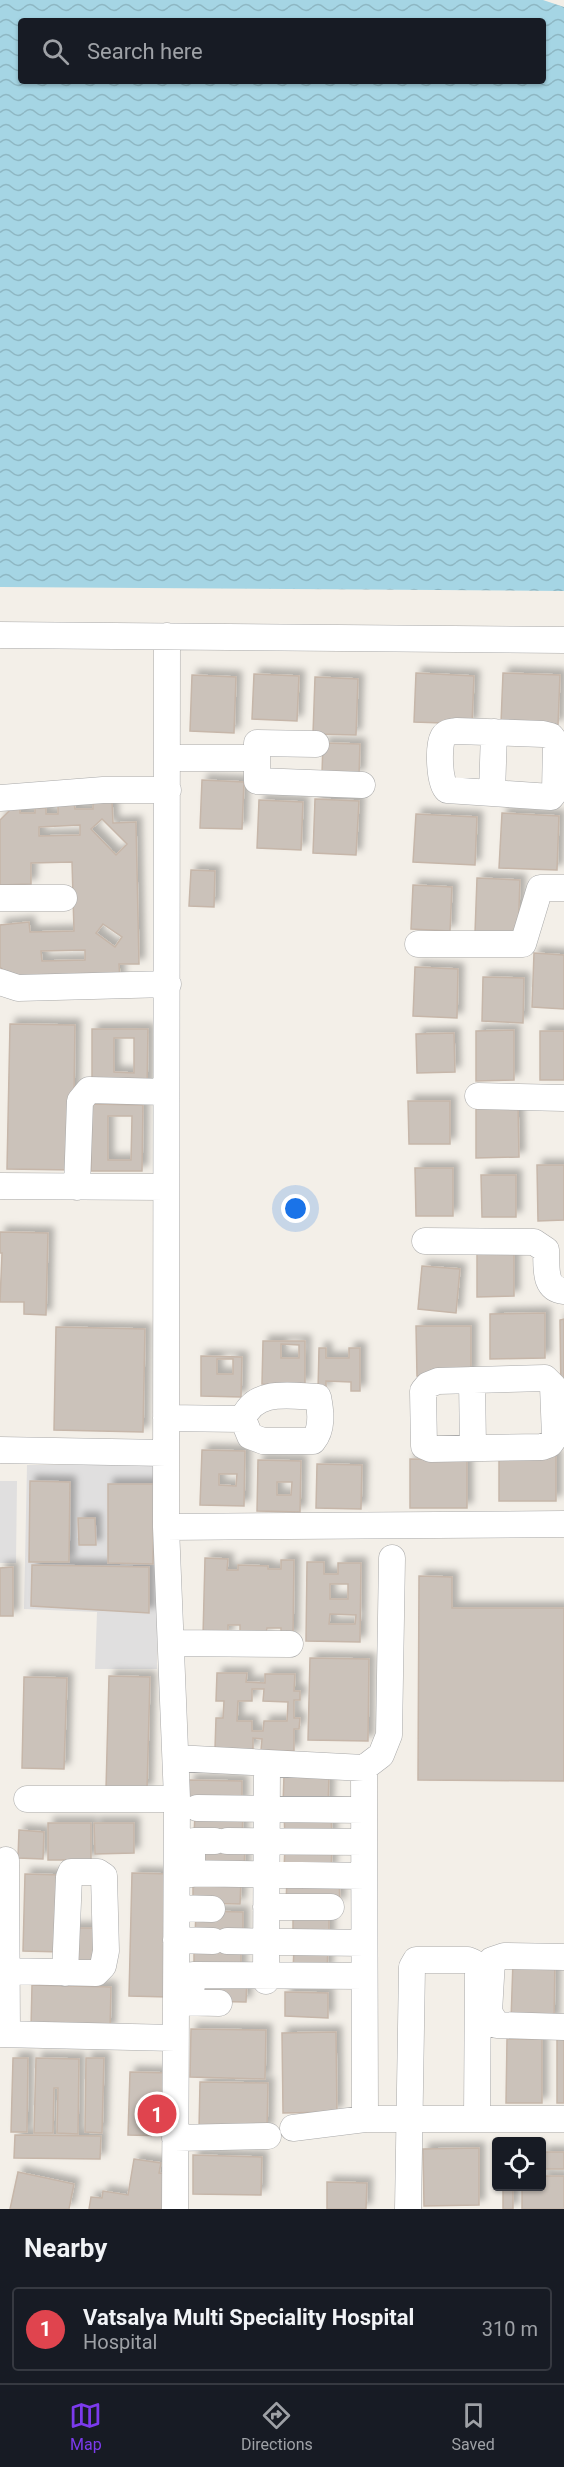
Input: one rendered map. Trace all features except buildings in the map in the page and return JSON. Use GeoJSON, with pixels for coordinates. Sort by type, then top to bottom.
{"type":"FeatureCollection","features":[{"type":"Feature","properties":{"kind":"street"},"geometry":{"type":"LineString","coordinates":[[0,635],[564,640]]}},
{"type":"Feature","properties":{"kind":"street"},"geometry":{"type":"LineString","coordinates":[[167,636],[166,1527],[176,1758],[187,1804],[187,1877],[197,1926],[175,2038],[175,2209]]}},
{"type":"Feature","properties":{"kind":"street"},"geometry":{"type":"LineString","coordinates":[[492,793],[494,732]]}},
{"type":"Feature","properties":{"kind":"street"},"geometry":{"type":"LineString","coordinates":[[494,732],[551,736],[556,743],[561,766],[551,797],[447,790],[443,787],[441,739],[446,733],[494,732]]}},
{"type":"Feature","properties":{"kind":"street"},"geometry":{"type":"LineString","coordinates":[[316,744],[257,743],[257,782],[362,784]]}},
{"type":"Feature","properties":{"kind":"street"},"geometry":{"type":"LineString","coordinates":[[167,758],[257,758]]}},
{"type":"Feature","properties":{"kind":"street"},"geometry":{"type":"LineString","coordinates":[[0,798],[103,790],[168,790]]}},
{"type":"Feature","properties":{"kind":"street"},"geometry":{"type":"LineString","coordinates":[[418,944],[523,944],[540,888],[564,888]]}},
{"type":"Feature","properties":{"kind":"street"},"geometry":{"type":"LineString","coordinates":[[0,898],[64,898]]}},
{"type":"Feature","properties":{"kind":"street"},"geometry":{"type":"LineString","coordinates":[[0,982],[18,988],[168,984]]}},
{"type":"Feature","properties":{"kind":"street"},"geometry":{"type":"LineString","coordinates":[[77,1187],[80,1101],[83,1094],[89,1090],[166,1092]]}},
{"type":"Feature","properties":{"kind":"street"},"geometry":{"type":"LineString","coordinates":[[478,1096],[564,1098]]}},
{"type":"Feature","properties":{"kind":"street"},"geometry":{"type":"LineString","coordinates":[[0,1186],[166,1187]]}},
{"type":"Feature","properties":{"kind":"street"},"geometry":{"type":"LineString","coordinates":[[425,1241],[534,1242],[546,1250],[547,1277],[550,1286],[564,1291]]}},
{"type":"Feature","properties":{"kind":"street"},"geometry":{"type":"LineString","coordinates":[[545,1378],[553,1386],[559,1408],[555,1437],[550,1443],[542,1446],[431,1449],[424,1446],[423,1391],[428,1384],[438,1381],[472,1380],[545,1378]]}},
{"type":"Feature","properties":{"kind":"street"},"geometry":{"type":"LineString","coordinates":[[472,1380],[473,1448]]}},
{"type":"Feature","properties":{"kind":"street"},"geometry":{"type":"LineString","coordinates":[[166,1418],[243,1419]]}},
{"type":"Feature","properties":{"kind":"street"},"geometry":{"type":"LineString","coordinates":[[0,1450],[166,1453]]}},
{"type":"Feature","properties":{"kind":"street"},"geometry":{"type":"LineString","coordinates":[[166,1527],[564,1524]]}},
{"type":"Feature","properties":{"kind":"street"},"geometry":{"type":"LineString","coordinates":[[365,2119],[364,1810],[372,1761],[389,1735],[392,1558]]}},
{"type":"Feature","properties":{"kind":"street"},"geometry":{"type":"LineString","coordinates":[[171,1643],[290,1644]]}},
{"type":"Feature","properties":{"kind":"street"},"geometry":{"type":"LineString","coordinates":[[176,1758],[267,1763],[372,1761]]}},
{"type":"Feature","properties":{"kind":"street"},"geometry":{"type":"LineString","coordinates":[[266,1977],[267,1763]]}},
{"type":"Feature","properties":{"kind":"street"},"geometry":{"type":"LineString","coordinates":[[27,1799],[267,1809],[364,1810]]}},
{"type":"Feature","properties":{"kind":"street"},"geometry":{"type":"LineString","coordinates":[[187,1877],[194,1841],[364,1842]]}},
{"type":"Feature","properties":{"kind":"street"},"geometry":{"type":"LineString","coordinates":[[6,1860],[6,1971],[3,2034],[175,2038]]}},
{"type":"Feature","properties":{"kind":"street"},"geometry":{"type":"LineString","coordinates":[[187,1877],[364,1876]]}},
{"type":"Feature","properties":{"kind":"street"},"geometry":{"type":"LineString","coordinates":[[266,1906],[331,1907]]}},
{"type":"Feature","properties":{"kind":"street"},"geometry":{"type":"LineString","coordinates":[[197,1926],[266,1941],[364,1943]]}},
{"type":"Feature","properties":{"kind":"street"},"geometry":{"type":"LineString","coordinates":[[564,1957],[504,1956],[492,1960],[489,1967],[489,2012],[497,2025],[564,2026]]}},
{"type":"Feature","properties":{"kind":"street"},"geometry":{"type":"LineString","coordinates":[[408,2209],[412,1967],[414,1962],[420,1959],[468,1960],[473,1962],[478,1969],[477,2118]]}},
{"type":"Feature","properties":{"kind":"street"},"geometry":{"type":"LineString","coordinates":[[6,1971],[64,1973]]}},
{"type":"Feature","properties":{"kind":"street"},"geometry":{"type":"LineString","coordinates":[[183,2002],[193,1975],[364,1976]]}},
{"type":"Feature","properties":{"kind":"street"},"geometry":{"type":"LineString","coordinates":[[183,2002],[219,2003]]}},
{"type":"Feature","properties":{"kind":"street"},"geometry":{"type":"LineString","coordinates":[[293,2128],[365,2119],[564,2119]]}},
{"type":"Feature","properties":{"kind":"street"},"geometry":{"type":"LineString","coordinates":[[175,2138],[268,2136]]}},
{"type":"Feature","properties":{"kind":"shaded area"},"geometry":{"type":"Polygon","coordinates":[[[27,1465],[159,1465],[157,1669],[95,1669],[97,1612],[24,1609],[27,1465]]]}},
{"type":"Feature","properties":{"kind":"shaded area"},"geometry":{"type":"Polygon","coordinates":[[[0,1481],[17,1481],[16,1563],[0,1563],[0,1481]]]}},
{"type":"Feature","properties":{"kind":"water"},"geometry":{"type":"Polygon","coordinates":[[[0,0],[543,0],[564,7],[564,591],[0,587],[0,0]]]}},
{"type":"Feature","properties":{"kind":"place","name":"Vatsalya Multi Speciality Hospital"},"geometry":{"type":"Point","coordinates":[157,2114]}}]}
